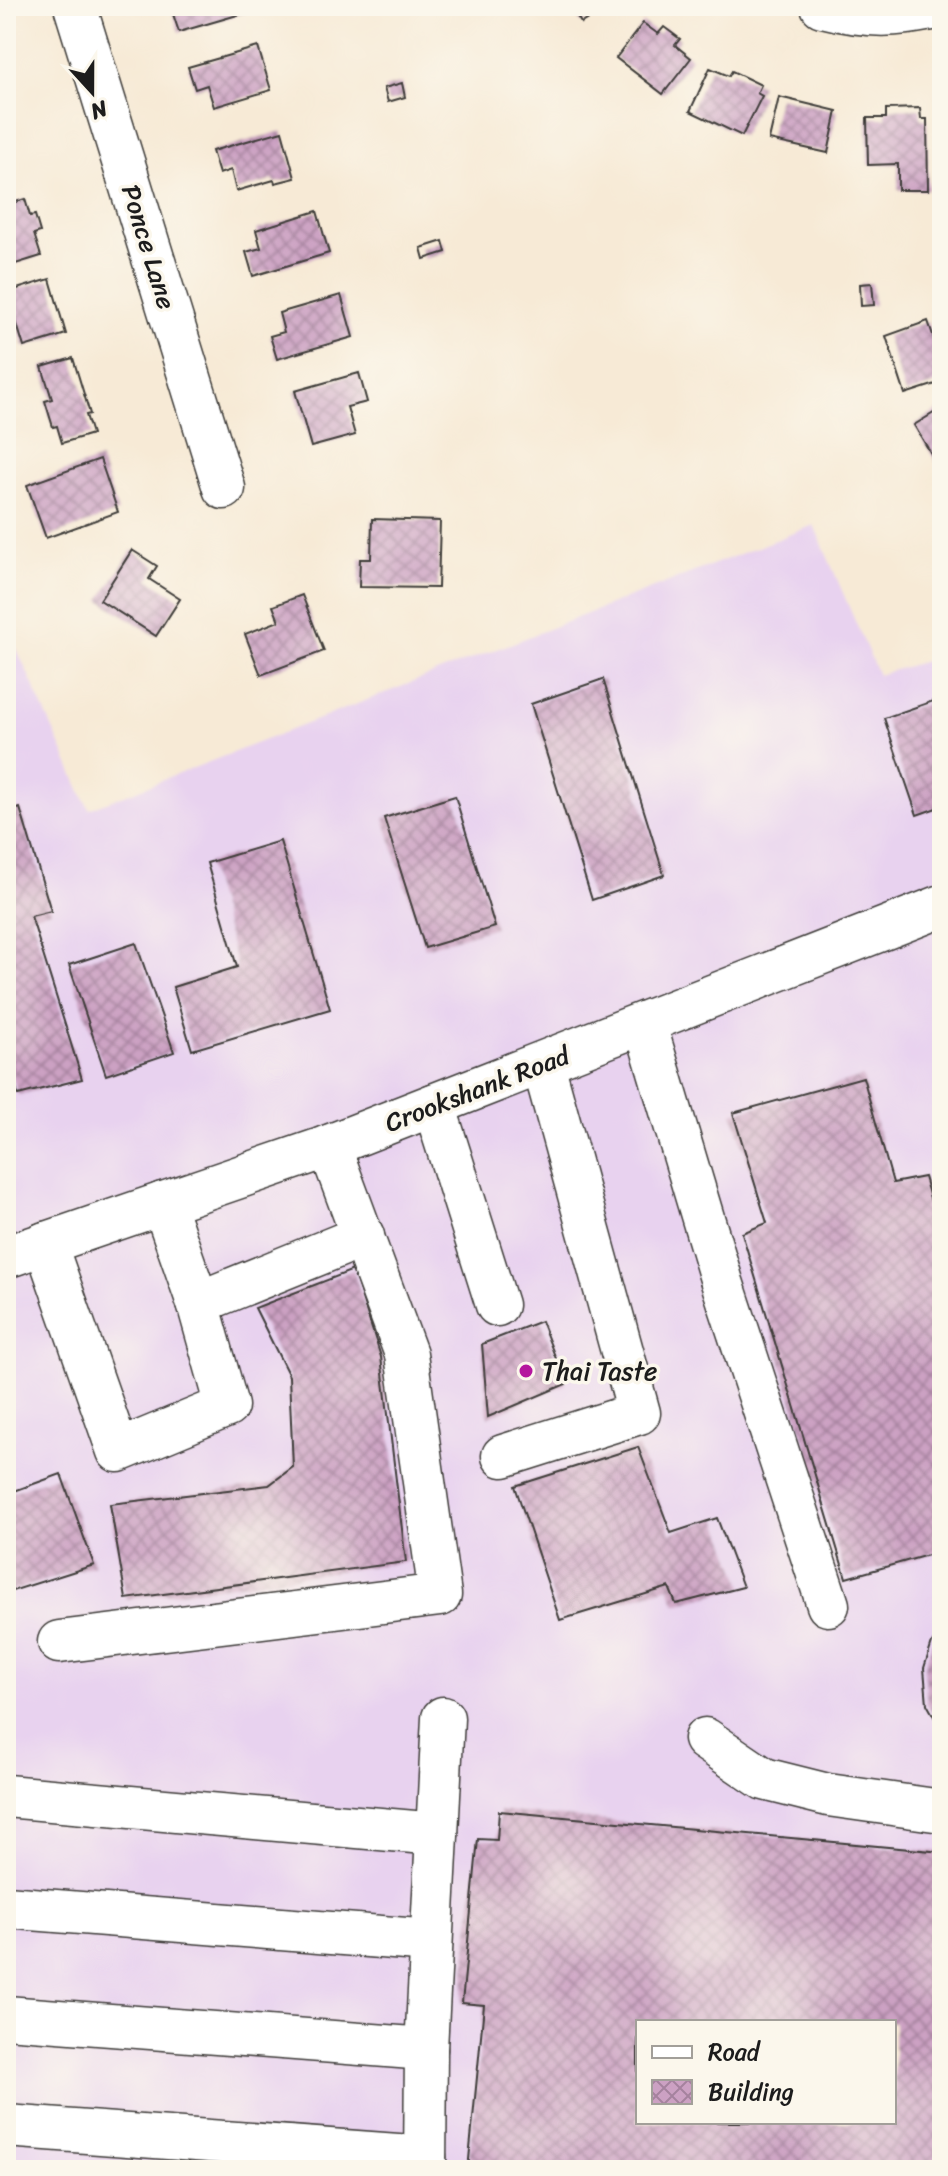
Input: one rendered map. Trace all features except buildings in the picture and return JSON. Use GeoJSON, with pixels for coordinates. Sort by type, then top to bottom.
{"type":"FeatureCollection","features":[{"type":"Feature","properties":{"kind":"street","name":"Ponce Lane"},"geometry":{"type":"LineString","coordinates":[[75,6],[224,488]]}},
{"type":"Feature","properties":{"kind":"street"},"geometry":{"type":"LineString","coordinates":[[822,6],[876,16],[905,15],[942,7]]}},
{"type":"Feature","properties":{"kind":"street","name":"Crookshank Road"},"geometry":{"type":"LineString","coordinates":[[6,1257],[329,1146],[942,906]]}},
{"type":"Feature","properties":{"kind":"street"},"geometry":{"type":"LineString","coordinates":[[645,1024],[722,1282],[828,1605]]}},
{"type":"Feature","properties":{"kind":"street"},"geometry":{"type":"LineString","coordinates":[[503,1456],[639,1413],[543,1064]]}},
{"type":"Feature","properties":{"kind":"street"},"geometry":{"type":"LineString","coordinates":[[434,1105],[497,1305]]}},
{"type":"Feature","properties":{"kind":"street"},"geometry":{"type":"LineString","coordinates":[[59,1642],[440,1595],[406,1354],[329,1146]]}},
{"type":"Feature","properties":{"kind":"street"},"geometry":{"type":"LineString","coordinates":[[45,1243],[118,1451],[227,1406],[198,1303],[163,1203]]}},
{"type":"Feature","properties":{"kind":"street"},"geometry":{"type":"LineString","coordinates":[[198,1303],[363,1236]]}},
{"type":"Feature","properties":{"kind":"street"},"geometry":{"type":"LineString","coordinates":[[6,2126],[425,2163],[426,2049],[443,1718]]}},
{"type":"Feature","properties":{"kind":"street"},"geometry":{"type":"LineString","coordinates":[[705,1739],[764,1779],[828,1795],[942,1811]]}},
{"type":"Feature","properties":{"kind":"street"},"geometry":{"type":"LineString","coordinates":[[6,1796],[437,1834]]}},
{"type":"Feature","properties":{"kind":"street"},"geometry":{"type":"LineString","coordinates":[[6,1907],[431,1941]]}},
{"type":"Feature","properties":{"kind":"street"},"geometry":{"type":"LineString","coordinates":[[6,2017],[426,2049]]}},
{"type":"Feature","properties":{"kind":"shaded area"},"geometry":{"type":"Polygon","coordinates":[[[814,525],[878,675],[942,656],[942,2170],[6,2170],[6,625],[89,809],[814,525]]]}},
{"type":"Feature","properties":{"kind":"place","name":"Thai Taste"},"geometry":{"type":"Point","coordinates":[526,1371]}}]}
